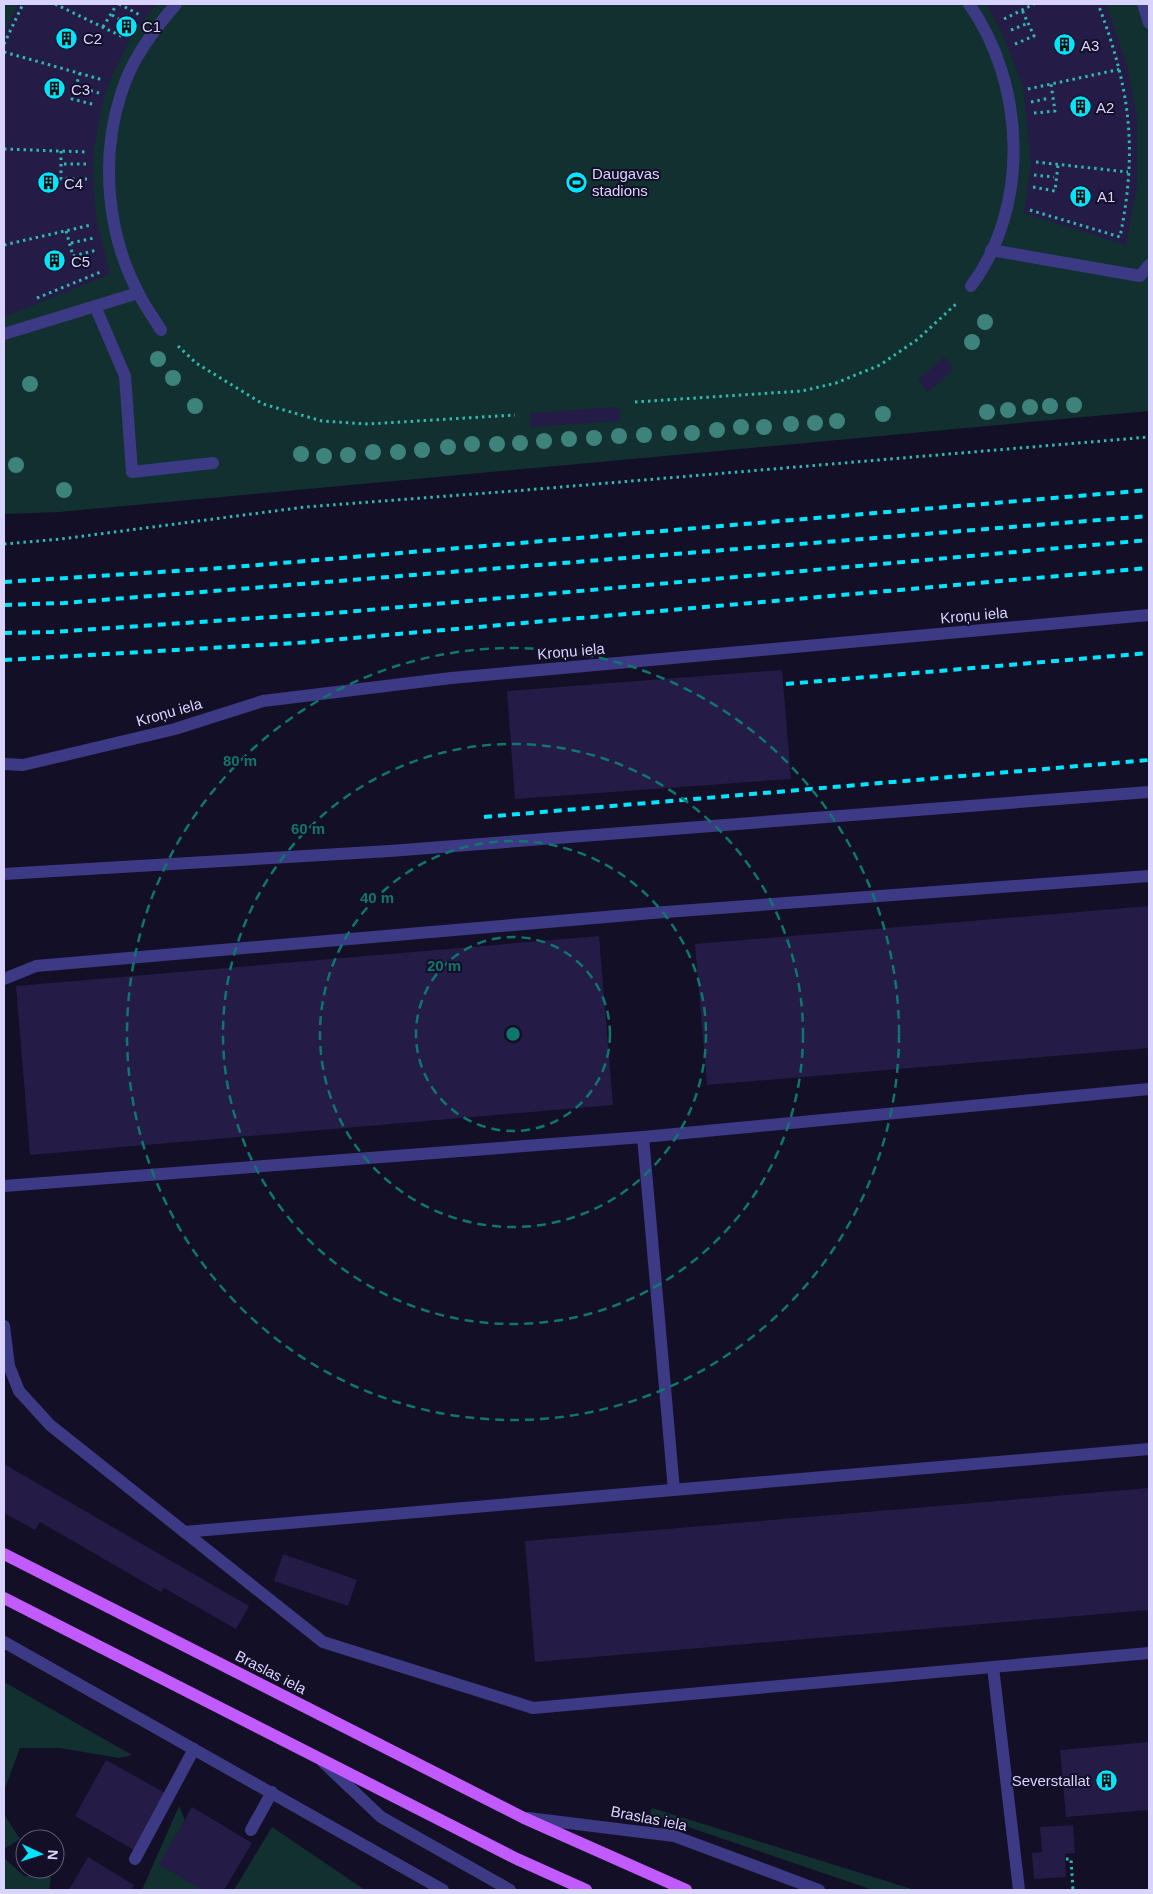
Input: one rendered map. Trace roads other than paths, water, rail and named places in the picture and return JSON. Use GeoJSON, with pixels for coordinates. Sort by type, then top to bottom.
{"type":"FeatureCollection","features":[{"type":"Feature","properties":{"kind":"main road","name":"Braslas iela"},"geometry":{"type":"LineString","coordinates":[[4,1554],[524,1818],[686,1890]]}},
{"type":"Feature","properties":{"kind":"main road"},"geometry":{"type":"LineString","coordinates":[[4,1598],[516,1859],[586,1890]]}},
{"type":"Feature","properties":{"kind":"street"},"geometry":{"type":"LineString","coordinates":[[161,330],[138,294],[117,239],[109,181],[112,137],[120,94],[138,55],[176,4]]}},
{"type":"Feature","properties":{"kind":"street"},"geometry":{"type":"LineString","coordinates":[[969,4],[988,34],[1004,81],[1012,119],[1014,156],[1008,205],[991,250],[971,286]]}},
{"type":"Feature","properties":{"kind":"street"},"geometry":{"type":"LineString","coordinates":[[1143,4],[1149,23]]}},
{"type":"Feature","properties":{"kind":"street"},"geometry":{"type":"LineString","coordinates":[[991,250],[1140,276],[1149,265]]}},
{"type":"Feature","properties":{"kind":"street"},"geometry":{"type":"LineString","coordinates":[[4,334],[138,294]]}},
{"type":"Feature","properties":{"kind":"street"},"geometry":{"type":"LineString","coordinates":[[95,306],[125,376],[132,472],[213,463]]}},
{"type":"Feature","properties":{"kind":"street","name":"Kroņu iela"},"geometry":{"type":"LineString","coordinates":[[4,764],[24,765],[175,729],[263,701],[451,678],[1149,615]]}},
{"type":"Feature","properties":{"kind":"street"},"geometry":{"type":"LineString","coordinates":[[4,874],[390,852],[1149,792]]}},
{"type":"Feature","properties":{"kind":"street"},"geometry":{"type":"LineString","coordinates":[[4,978],[36,966],[652,913],[1149,876]]}},
{"type":"Feature","properties":{"kind":"street"},"geometry":{"type":"LineString","coordinates":[[4,1186],[643,1137],[1149,1089]]}},
{"type":"Feature","properties":{"kind":"street"},"geometry":{"type":"LineString","coordinates":[[643,1137],[674,1490]]}},
{"type":"Feature","properties":{"kind":"street"},"geometry":{"type":"LineString","coordinates":[[4,1326],[6,1367],[19,1391],[50,1425],[324,1642],[533,1708],[1149,1654]]}},
{"type":"Feature","properties":{"kind":"street"},"geometry":{"type":"LineString","coordinates":[[184,1532],[1149,1449]]}},
{"type":"Feature","properties":{"kind":"street"},"geometry":{"type":"LineString","coordinates":[[4,1642],[272,1792],[438,1889]]}},
{"type":"Feature","properties":{"kind":"street"},"geometry":{"type":"LineString","coordinates":[[993,1668],[1019,1890]]}},
{"type":"Feature","properties":{"kind":"street"},"geometry":{"type":"LineString","coordinates":[[135,1859],[194,1749]]}},
{"type":"Feature","properties":{"kind":"street"},"geometry":{"type":"LineString","coordinates":[[322,1760],[381,1817],[510,1890]]}},
{"type":"Feature","properties":{"kind":"street"},"geometry":{"type":"LineString","coordinates":[[251,1830],[272,1792]]}},
{"type":"Feature","properties":{"kind":"street","name":"Braslas iela"},"geometry":{"type":"LineString","coordinates":[[524,1818],[674,1836],[819,1890]]}},
{"type":"Feature","properties":{"kind":"railway"},"geometry":{"type":"LineString","coordinates":[[4,582],[222,568],[1149,490]]}},
{"type":"Feature","properties":{"kind":"railway"},"geometry":{"type":"LineString","coordinates":[[4,605],[64,603],[1149,516]]}},
{"type":"Feature","properties":{"kind":"railway"},"geometry":{"type":"LineString","coordinates":[[4,633],[52,632],[346,612],[1149,540]]}},
{"type":"Feature","properties":{"kind":"railway"},"geometry":{"type":"LineString","coordinates":[[4,660],[296,643],[1149,568]]}},
{"type":"Feature","properties":{"kind":"railway"},"geometry":{"type":"LineString","coordinates":[[786,684],[1149,653]]}},
{"type":"Feature","properties":{"kind":"railway"},"geometry":{"type":"LineString","coordinates":[[484,817],[1149,760]]}},
{"type":"Feature","properties":{"kind":"place","name":"C1"},"geometry":{"type":"Point","coordinates":[126,26]}},
{"type":"Feature","properties":{"kind":"place","name":"C2"},"geometry":{"type":"Point","coordinates":[67,38]}},
{"type":"Feature","properties":{"kind":"place","name":"A3"},"geometry":{"type":"Point","coordinates":[1065,45]}},
{"type":"Feature","properties":{"kind":"place","name":"C3"},"geometry":{"type":"Point","coordinates":[55,89]}},
{"type":"Feature","properties":{"kind":"place","name":"A2"},"geometry":{"type":"Point","coordinates":[1080,107]}},
{"type":"Feature","properties":{"kind":"place","name":"Daugavas stadions"},"geometry":{"type":"Point","coordinates":[576,182]}},
{"type":"Feature","properties":{"kind":"place","name":"C4"},"geometry":{"type":"Point","coordinates":[48,183]}},
{"type":"Feature","properties":{"kind":"place","name":"A1"},"geometry":{"type":"Point","coordinates":[1081,196]}},
{"type":"Feature","properties":{"kind":"place","name":"C5"},"geometry":{"type":"Point","coordinates":[55,261]}},
{"type":"Feature","properties":{"kind":"place","name":"Severstallat"},"geometry":{"type":"Point","coordinates":[1106,1780]}}]}
